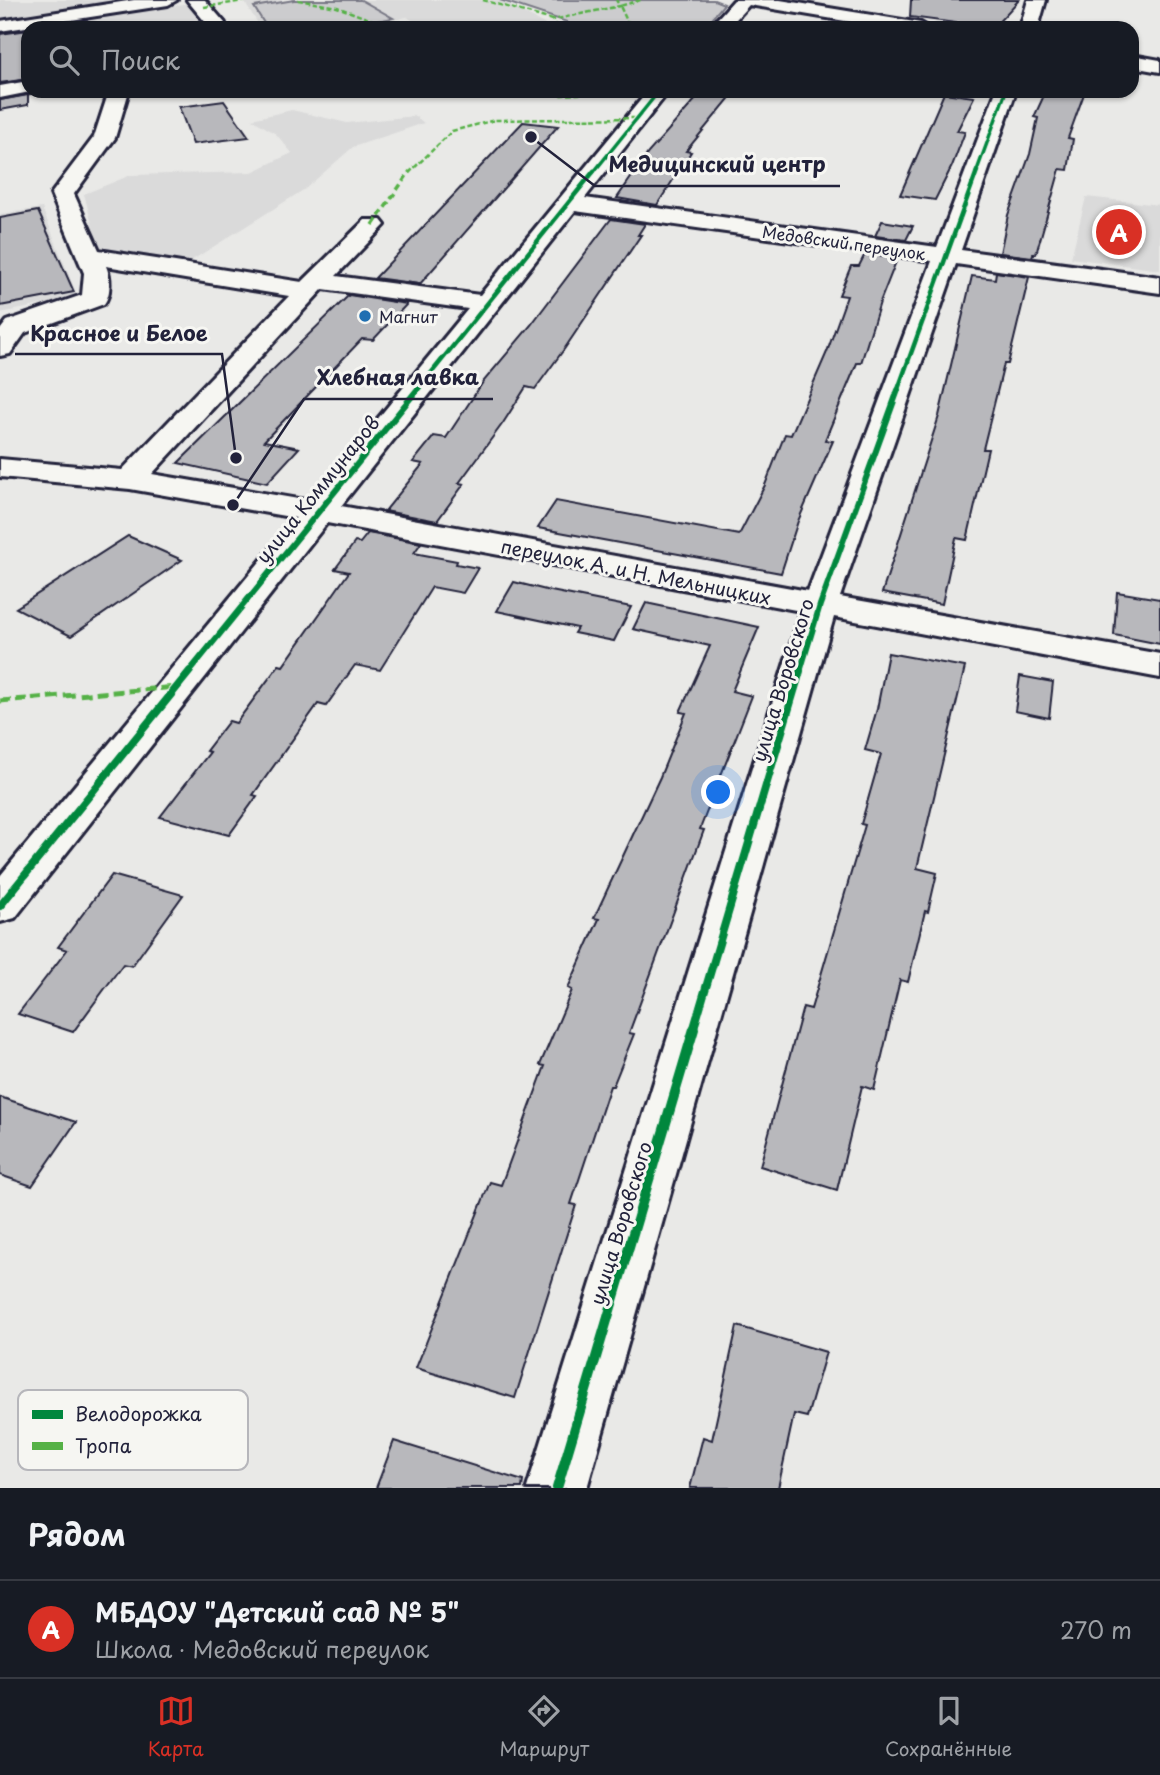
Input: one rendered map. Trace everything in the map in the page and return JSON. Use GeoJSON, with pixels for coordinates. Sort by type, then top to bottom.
{"type":"FeatureCollection","features":[{"type":"Feature","properties":{"kind":"street"},"geometry":{"type":"LineString","coordinates":[[32,21],[168,0]]}},
{"type":"Feature","properties":{"kind":"street"},"geometry":{"type":"LineString","coordinates":[[196,0],[214,21]]}},
{"type":"Feature","properties":{"kind":"street"},"geometry":{"type":"LineString","coordinates":[[725,21],[746,0],[877,21]]}},
{"type":"Feature","properties":{"kind":"street"},"geometry":{"type":"LineString","coordinates":[[1031,21],[1037,0]]}},
{"type":"Feature","properties":{"kind":"street"},"geometry":{"type":"LineString","coordinates":[[0,26],[21,23]]}},
{"type":"Feature","properties":{"kind":"street"},"geometry":{"type":"LineString","coordinates":[[1139,62],[1160,66]]}},
{"type":"Feature","properties":{"kind":"street"},"geometry":{"type":"LineString","coordinates":[[0,92],[21,88]]}},
{"type":"Feature","properties":{"kind":"street"},"geometry":{"type":"LineString","coordinates":[[0,348],[16,327],[95,299],[97,273],[62,194],[104,138],[117,98]]}},
{"type":"Feature","properties":{"kind":"street","name":"улица Коммунаров"},"geometry":{"type":"LineString","coordinates":[[0,906],[653,98]]}},
{"type":"Feature","properties":{"kind":"street","name":"улица Воровского"},"geometry":{"type":"LineString","coordinates":[[557,1488],[820,605],[1003,98]]}},
{"type":"Feature","properties":{"kind":"street","name":"Медовский переулок"},"geometry":{"type":"LineString","coordinates":[[569,203],[1160,285]]}},
{"type":"Feature","properties":{"kind":"street"},"geometry":{"type":"LineString","coordinates":[[130,480],[373,225]]}},
{"type":"Feature","properties":{"kind":"street"},"geometry":{"type":"LineString","coordinates":[[89,257],[312,286],[488,304]]}},
{"type":"Feature","properties":{"kind":"street","name":"переулок А. и Н. Мельницких"},"geometry":{"type":"LineString","coordinates":[[0,468],[130,480],[319,512],[1160,666]]}},
{"type":"Feature","properties":{"kind":"shaded area"},"geometry":{"type":"Polygon","coordinates":[[[0,0],[126,0],[0,18],[0,0]]]}},
{"type":"Feature","properties":{"kind":"shaded area"},"geometry":{"type":"Polygon","coordinates":[[[243,0],[500,0],[538,21],[414,21],[407,17],[387,21],[256,21],[243,0]]]}},
{"type":"Feature","properties":{"kind":"shaded area"},"geometry":{"type":"Polygon","coordinates":[[[294,0],[361,0],[393,18],[377,21],[263,21],[254,7],[294,0]]]}},
{"type":"Feature","properties":{"kind":"shaded area"},"geometry":{"type":"Polygon","coordinates":[[[500,0],[714,0],[724,4],[710,21],[564,21],[500,0]]]}},
{"type":"Feature","properties":{"kind":"shaded area"},"geometry":{"type":"Polygon","coordinates":[[[191,3],[210,21],[72,21],[191,3]]]}},
{"type":"Feature","properties":{"kind":"shaded area"},"geometry":{"type":"Polygon","coordinates":[[[21,29],[21,51],[0,54],[0,32],[21,29]]]}},
{"type":"Feature","properties":{"kind":"shaded area"},"geometry":{"type":"Polygon","coordinates":[[[292,110],[347,123],[415,116],[424,123],[353,147],[305,189],[186,264],[98,247],[84,194],[131,175],[252,172],[292,153],[276,134],[252,119],[292,110]]]}},
{"type":"Feature","properties":{"kind":"shaded area"},"geometry":{"type":"Polygon","coordinates":[[[1086,197],[1160,205],[1160,270],[1071,258],[1086,197]]]}},
{"type":"Feature","properties":{"kind":"shaded area"},"geometry":{"type":"Polygon","coordinates":[[[42,208],[78,298],[0,313],[0,214],[42,208]]]}},
{"type":"Feature","properties":{"kind":"building"},"geometry":{"type":"Polygon","coordinates":[[[911,0],[1019,0],[1000,21],[940,21],[910,17],[911,0]]]}},
{"type":"Feature","properties":{"kind":"building"},"geometry":{"type":"Polygon","coordinates":[[[21,31],[21,80],[0,83],[0,34],[21,31]]]}},
{"type":"Feature","properties":{"kind":"building"},"geometry":{"type":"Polygon","coordinates":[[[21,96],[28,98],[28,105],[0,110],[0,100],[21,96]]]}},
{"type":"Feature","properties":{"kind":"building"},"geometry":{"type":"Polygon","coordinates":[[[697,98],[730,98],[686,151],[691,152],[657,205],[617,198],[648,153],[697,98]]]}},
{"type":"Feature","properties":{"kind":"building"},"geometry":{"type":"Polygon","coordinates":[[[942,98],[974,98],[957,131],[965,132],[935,200],[900,195],[942,98]]]}},
{"type":"Feature","properties":{"kind":"building"},"geometry":{"type":"Polygon","coordinates":[[[1043,98],[1082,98],[1068,138],[1073,139],[1068,170],[1060,169],[1036,254],[1032,257],[1000,253],[1008,215],[1030,154],[1038,118],[1034,117],[1043,98]]]}},
{"type":"Feature","properties":{"kind":"building"},"geometry":{"type":"Polygon","coordinates":[[[224,101],[249,137],[193,144],[179,107],[224,101]]]}},
{"type":"Feature","properties":{"kind":"building"},"geometry":{"type":"Polygon","coordinates":[[[523,122],[558,126],[420,284],[375,278],[523,122]]]}},
{"type":"Feature","properties":{"kind":"building"},"geometry":{"type":"Polygon","coordinates":[[[38,211],[74,292],[0,306],[0,218],[38,211]]]}},
{"type":"Feature","properties":{"kind":"building"},"geometry":{"type":"Polygon","coordinates":[[[611,219],[645,224],[638,235],[641,235],[565,348],[535,389],[526,387],[459,483],[464,484],[437,521],[385,511],[423,464],[413,462],[434,436],[446,438],[483,382],[531,325],[611,219]]]}},
{"type":"Feature","properties":{"kind":"building"},"geometry":{"type":"Polygon","coordinates":[[[882,221],[913,226],[906,240],[875,236],[882,221]]]}},
{"type":"Feature","properties":{"kind":"building"},"geometry":{"type":"Polygon","coordinates":[[[865,254],[897,259],[861,363],[857,363],[825,440],[833,441],[798,521],[781,573],[538,528],[556,501],[739,535],[765,485],[785,434],[791,435],[827,352],[847,296],[839,295],[851,266],[859,266],[865,254]]]}},
{"type":"Feature","properties":{"kind":"building"},"geometry":{"type":"Polygon","coordinates":[[[996,272],[1029,277],[1008,364],[1004,364],[983,449],[988,449],[967,540],[956,538],[942,604],[882,593],[939,416],[972,276],[995,279],[996,272]]]}},
{"type":"Feature","properties":{"kind":"building"},"geometry":{"type":"Polygon","coordinates":[[[349,295],[407,304],[373,340],[362,339],[264,441],[299,448],[267,483],[178,463],[349,295]]]}},
{"type":"Feature","properties":{"kind":"building"},"geometry":{"type":"Polygon","coordinates":[[[368,533],[421,543],[414,553],[478,568],[463,593],[432,587],[380,670],[355,665],[326,706],[318,704],[253,795],[257,796],[229,835],[160,817],[210,752],[206,751],[229,721],[236,723],[279,665],[283,666],[349,572],[335,569],[355,542],[360,543],[368,533]]]}},
{"type":"Feature","properties":{"kind":"building"},"geometry":{"type":"Polygon","coordinates":[[[128,536],[182,560],[71,636],[16,608],[128,536]]]}},
{"type":"Feature","properties":{"kind":"building"},"geometry":{"type":"Polygon","coordinates":[[[514,582],[631,607],[614,641],[574,633],[577,628],[497,611],[514,582]]]}},
{"type":"Feature","properties":{"kind":"building"},"geometry":{"type":"Polygon","coordinates":[[[1117,592],[1160,599],[1160,644],[1114,635],[1117,592]]]}},
{"type":"Feature","properties":{"kind":"building"},"geometry":{"type":"Polygon","coordinates":[[[646,603],[759,627],[732,691],[752,696],[700,829],[704,830],[629,1033],[634,1034],[613,1086],[610,1086],[571,1204],[576,1205],[515,1398],[416,1368],[490,1182],[501,1185],[545,1066],[540,1065],[572,990],[568,988],[599,919],[594,918],[660,777],[686,713],[680,712],[710,646],[633,629],[646,603]]]}},
{"type":"Feature","properties":{"kind":"building"},"geometry":{"type":"Polygon","coordinates":[[[888,653],[965,667],[917,868],[937,873],[928,912],[925,911],[908,982],[900,980],[874,1090],[862,1086],[837,1190],[760,1166],[803,1007],[811,1009],[865,825],[861,824],[881,754],[865,750],[877,709],[888,653]]]}},
{"type":"Feature","properties":{"kind":"building"},"geometry":{"type":"Polygon","coordinates":[[[1020,676],[1053,682],[1049,718],[1015,711],[1020,676]]]}},
{"type":"Feature","properties":{"kind":"building"},"geometry":{"type":"Polygon","coordinates":[[[112,875],[183,895],[132,966],[123,964],[73,1032],[18,1014],[67,950],[58,947],[112,875]]]}},
{"type":"Feature","properties":{"kind":"building"},"geometry":{"type":"Polygon","coordinates":[[[0,1097],[76,1122],[32,1186],[0,1175],[0,1097]]]}},
{"type":"Feature","properties":{"kind":"building"},"geometry":{"type":"Polygon","coordinates":[[[737,1326],[826,1352],[807,1417],[794,1414],[778,1488],[690,1488],[703,1437],[712,1440],[737,1326]]]}},
{"type":"Feature","properties":{"kind":"building"},"geometry":{"type":"Polygon","coordinates":[[[394,1441],[523,1481],[522,1488],[376,1488],[394,1441]]]}},
{"type":"Feature","properties":{"kind":"marked path"},"geometry":{"type":"LineString","coordinates":[[204,7],[251,0]]}},
{"type":"Feature","properties":{"kind":"marked path"},"geometry":{"type":"LineString","coordinates":[[298,0],[337,7],[374,21]]}},
{"type":"Feature","properties":{"kind":"marked path"},"geometry":{"type":"LineString","coordinates":[[483,0],[552,20]]}},
{"type":"Feature","properties":{"kind":"marked path"},"geometry":{"type":"LineString","coordinates":[[553,21],[620,6],[616,0]]}},
{"type":"Feature","properties":{"kind":"marked path"},"geometry":{"type":"LineString","coordinates":[[627,21],[620,6],[641,0]]}},
{"type":"Feature","properties":{"kind":"marked path"},"geometry":{"type":"LineString","coordinates":[[373,225],[405,176],[452,131],[495,120],[637,118]]}},
{"type":"Feature","properties":{"kind":"marked path"},"geometry":{"type":"LineString","coordinates":[[0,701],[177,687]]}},
{"type":"Feature","properties":{"kind":"cycle path"},"geometry":{"type":"LineString","coordinates":[[0,906],[653,98]]}},
{"type":"Feature","properties":{"kind":"cycle path"},"geometry":{"type":"LineString","coordinates":[[557,1488],[820,605],[1003,98]]}},
{"type":"Feature","properties":{"kind":"place","name":"Медицинский центр"},"geometry":{"type":"Point","coordinates":[531,137]}},
{"type":"Feature","properties":{"kind":"place","name":"МБДОУ \"Детский сад № 5\""},"geometry":{"type":"Point","coordinates":[1119,232]}},
{"type":"Feature","properties":{"kind":"place","name":"Магнит"},"geometry":{"type":"Point","coordinates":[365,316]}},
{"type":"Feature","properties":{"kind":"place","name":"Красное и Белое"},"geometry":{"type":"Point","coordinates":[236,458]}},
{"type":"Feature","properties":{"kind":"place","name":"Хлебная лавка"},"geometry":{"type":"Point","coordinates":[233,505]}}]}
